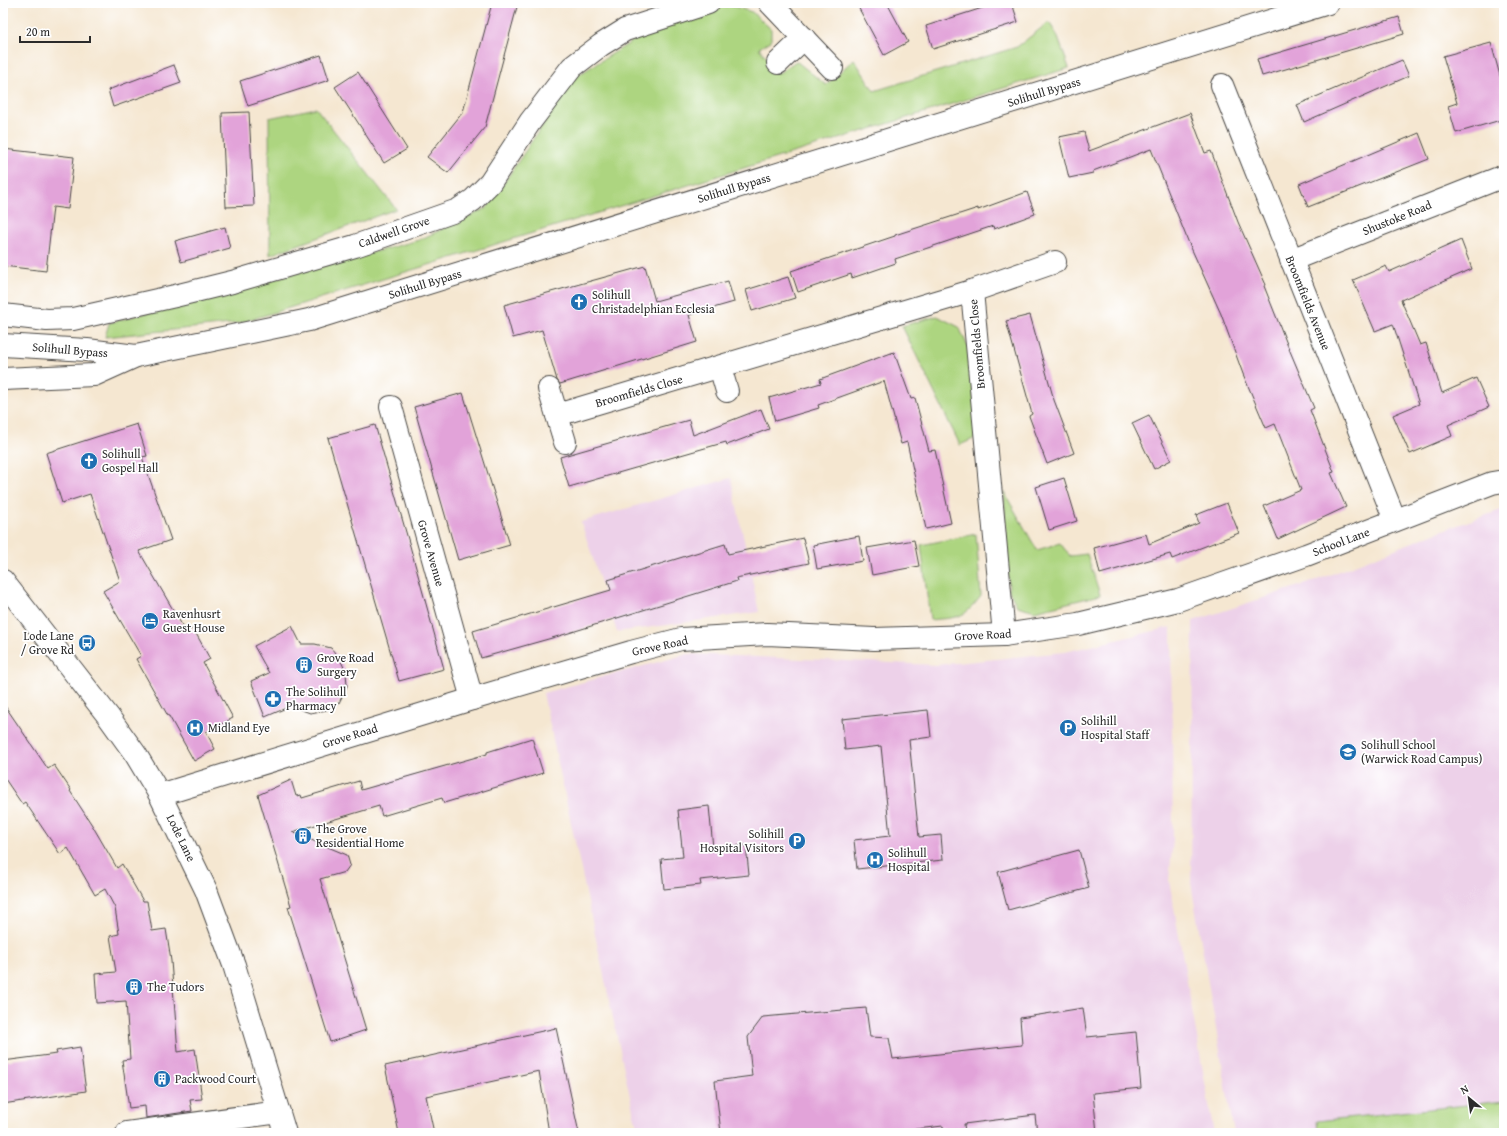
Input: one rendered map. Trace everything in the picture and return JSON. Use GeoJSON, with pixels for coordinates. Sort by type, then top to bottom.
{"type":"FeatureCollection","features":[{"type":"Feature","properties":{"kind":"main road","name":"Caldwell Grove"},"geometry":{"type":"LineString","coordinates":[[3,315],[47,320],[73,319],[175,296],[232,282],[355,246],[458,210],[473,200],[490,183],[530,122],[572,68],[601,45],[625,30],[708,3]]}},
{"type":"Feature","properties":{"kind":"main road"},"geometry":{"type":"LineString","coordinates":[[770,3],[832,68]]}},
{"type":"Feature","properties":{"kind":"main road","name":"Solihull Bypass"},"geometry":{"type":"LineString","coordinates":[[3,378],[94,374],[136,356],[309,320],[1328,3]]}},
{"type":"Feature","properties":{"kind":"main road"},"geometry":{"type":"LineString","coordinates":[[778,63],[804,38]]}},
{"type":"Feature","properties":{"kind":"main road","name":"Broomfields Avenue"},"geometry":{"type":"LineString","coordinates":[[1222,85],[1395,520]]}},
{"type":"Feature","properties":{"kind":"main road","name":"Shustoke Road"},"geometry":{"type":"LineString","coordinates":[[1291,260],[1504,176]]}},
{"type":"Feature","properties":{"kind":"main road"},"geometry":{"type":"LineString","coordinates":[[972,291],[1055,262]]}},
{"type":"Feature","properties":{"kind":"main road","name":"Broomfields Close"},"geometry":{"type":"LineString","coordinates":[[557,414],[720,367],[972,291],[1004,635]]}},
{"type":"Feature","properties":{"kind":"main road","name":"Solihull Bypass"},"geometry":{"type":"LineString","coordinates":[[3,345],[87,350],[136,356]]}},
{"type":"Feature","properties":{"kind":"main road"},"geometry":{"type":"LineString","coordinates":[[720,367],[728,391]]}},
{"type":"Feature","properties":{"kind":"main road"},"geometry":{"type":"LineString","coordinates":[[549,389],[565,442]]}},
{"type":"Feature","properties":{"kind":"main road","name":"Grove Avenue"},"geometry":{"type":"LineString","coordinates":[[390,407],[472,699]]}},
{"type":"Feature","properties":{"kind":"main road","name":"School Lane"},"geometry":{"type":"LineString","coordinates":[[1178,600],[1306,555],[1492,483],[1504,481]]}},
{"type":"Feature","properties":{"kind":"main road","name":"Lode Lane"},"geometry":{"type":"LineString","coordinates":[[3,580],[108,716],[136,755],[160,795],[206,890],[234,965],[285,1133]]}},
{"type":"Feature","properties":{"kind":"main road","name":"Grove Road"},"geometry":{"type":"LineString","coordinates":[[160,795],[472,699],[680,639],[767,634],[874,639],[1004,635],[1078,624],[1178,600]]}},
{"type":"Feature","properties":{"kind":"main road"},"geometry":{"type":"LineString","coordinates":[[127,1133],[279,1112]]}},
{"type":"Feature","properties":{"kind":"shaded area"},"geometry":{"type":"Polygon","coordinates":[[[731,478],[759,612],[617,632],[581,522],[731,478]]]}},
{"type":"Feature","properties":{"kind":"shaded area","name":"Solihull School (Warwick Road Campus)"},"geometry":{"type":"Polygon","coordinates":[[[1504,509],[1504,1133],[1234,1133],[1191,883],[1193,621],[1312,582],[1438,532],[1504,509]]]}},
{"type":"Feature","properties":{"kind":"shaded area","name":"Solihull Hospital"},"geometry":{"type":"Polygon","coordinates":[[[1171,627],[1173,839],[1169,880],[1214,1133],[639,1133],[543,693],[688,654],[936,665],[1065,652],[1171,627]]]}},
{"type":"Feature","properties":{"kind":"green space"},"geometry":{"type":"Polygon","coordinates":[[[729,5],[752,12],[771,29],[771,41],[759,48],[779,73],[796,61],[826,85],[854,59],[874,91],[1017,47],[1049,22],[1057,35],[1069,68],[240,323],[105,337],[109,323],[419,240],[487,208],[575,77],[654,28],[729,5]]]}},
{"type":"Feature","properties":{"kind":"green space"},"geometry":{"type":"Polygon","coordinates":[[[316,108],[396,209],[270,255],[269,118],[316,108]]]}},
{"type":"Feature","properties":{"kind":"green space"},"geometry":{"type":"Polygon","coordinates":[[[937,316],[959,327],[969,349],[978,437],[960,445],[902,326],[937,316]]]}},
{"type":"Feature","properties":{"kind":"green space"},"geometry":{"type":"Polygon","coordinates":[[[1004,492],[1037,550],[1060,543],[1070,556],[1087,554],[1100,595],[1035,611],[1017,606],[1009,591],[1004,492]]]}},
{"type":"Feature","properties":{"kind":"green space"},"geometry":{"type":"Polygon","coordinates":[[[976,534],[981,596],[975,604],[959,616],[930,620],[921,545],[976,534]]]}},
{"type":"Feature","properties":{"kind":"green space"},"geometry":{"type":"Polygon","coordinates":[[[1504,1101],[1504,1133],[1318,1133],[1317,1121],[1504,1101]]]}},
{"type":"Feature","properties":{"kind":"building"},"geometry":{"type":"Polygon","coordinates":[[[492,3],[518,3],[485,127],[448,173],[427,157],[463,112],[492,3]]]}},
{"type":"Feature","properties":{"kind":"building"},"geometry":{"type":"Polygon","coordinates":[[[856,3],[887,3],[908,42],[884,55],[856,3]]]}},
{"type":"Feature","properties":{"kind":"building"},"geometry":{"type":"Polygon","coordinates":[[[998,3],[1012,3],[1018,22],[933,49],[926,26],[998,3]]]}},
{"type":"Feature","properties":{"kind":"building"},"geometry":{"type":"Polygon","coordinates":[[[1399,17],[1404,34],[1262,76],[1257,59],[1399,17]]]}},
{"type":"Feature","properties":{"kind":"building"},"geometry":{"type":"Polygon","coordinates":[[[1491,43],[1504,90],[1504,119],[1456,133],[1448,106],[1457,103],[1443,56],[1491,43]]]}},
{"type":"Feature","properties":{"kind":"building"},"geometry":{"type":"Polygon","coordinates":[[[321,55],[329,80],[248,106],[240,81],[321,55]]]}},
{"type":"Feature","properties":{"kind":"building"},"geometry":{"type":"Polygon","coordinates":[[[1402,60],[1409,76],[1304,122],[1297,105],[1402,60]]]}},
{"type":"Feature","properties":{"kind":"building"},"geometry":{"type":"Polygon","coordinates":[[[174,65],[181,83],[113,107],[108,90],[174,65]]]}},
{"type":"Feature","properties":{"kind":"building"},"geometry":{"type":"Polygon","coordinates":[[[358,72],[407,149],[384,163],[335,87],[358,72]]]}},
{"type":"Feature","properties":{"kind":"building"},"geometry":{"type":"Polygon","coordinates":[[[249,112],[254,206],[226,207],[222,113],[249,112]]]}},
{"type":"Feature","properties":{"kind":"building"},"geometry":{"type":"Polygon","coordinates":[[[1190,113],[1205,153],[1211,151],[1238,222],[1266,285],[1264,286],[1314,408],[1310,410],[1334,472],[1331,473],[1346,507],[1278,539],[1264,506],[1301,490],[1275,424],[1266,428],[1243,374],[1221,314],[1188,241],[1151,149],[1093,171],[1093,173],[1069,178],[1059,137],[1084,132],[1089,151],[1190,113]]]}},
{"type":"Feature","properties":{"kind":"building"},"geometry":{"type":"Polygon","coordinates":[[[1419,133],[1429,159],[1308,207],[1299,184],[1419,133]]]}},
{"type":"Feature","properties":{"kind":"building"},"geometry":{"type":"Polygon","coordinates":[[[3,149],[74,157],[68,209],[53,207],[46,271],[3,266],[3,149]]]}},
{"type":"Feature","properties":{"kind":"building"},"geometry":{"type":"Polygon","coordinates":[[[1027,192],[1035,214],[994,229],[993,226],[895,259],[896,263],[852,278],[851,274],[798,292],[791,271],[978,208],[978,210],[1027,192]]]}},
{"type":"Feature","properties":{"kind":"building"},"geometry":{"type":"Polygon","coordinates":[[[225,227],[230,248],[181,262],[175,241],[225,227]]]}},
{"type":"Feature","properties":{"kind":"building"},"geometry":{"type":"Polygon","coordinates":[[[1461,240],[1472,269],[1401,300],[1420,345],[1426,343],[1442,393],[1476,378],[1489,407],[1448,425],[1452,436],[1410,454],[1393,415],[1419,404],[1393,324],[1375,331],[1353,280],[1386,266],[1389,272],[1461,240]]]}},
{"type":"Feature","properties":{"kind":"building"},"geometry":{"type":"Polygon","coordinates":[[[645,266],[655,301],[728,281],[734,302],[689,315],[697,342],[560,384],[557,380],[542,330],[513,338],[504,305],[645,266]]]}},
{"type":"Feature","properties":{"kind":"building"},"geometry":{"type":"Polygon","coordinates":[[[788,277],[795,298],[752,311],[746,290],[788,277]]]}},
{"type":"Feature","properties":{"kind":"building"},"geometry":{"type":"Polygon","coordinates":[[[1030,315],[1054,400],[1074,453],[1047,464],[1029,416],[1032,414],[1006,321],[1030,315]]]}},
{"type":"Feature","properties":{"kind":"building"},"geometry":{"type":"Polygon","coordinates":[[[894,352],[911,399],[915,398],[929,451],[935,450],[951,523],[926,529],[907,442],[901,444],[884,381],[818,405],[819,408],[775,421],[769,398],[821,383],[820,379],[894,352]]]}},
{"type":"Feature","properties":{"kind":"building"},"geometry":{"type":"Polygon","coordinates":[[[463,393],[510,545],[458,560],[414,407],[463,393]]]}},
{"type":"Feature","properties":{"kind":"building"},"geometry":{"type":"Polygon","coordinates":[[[761,409],[769,429],[727,445],[726,442],[569,487],[560,457],[689,420],[693,435],[761,409]]]}},
{"type":"Feature","properties":{"kind":"building"},"geometry":{"type":"Polygon","coordinates":[[[1149,415],[1171,460],[1154,469],[1132,423],[1149,415]]]}},
{"type":"Feature","properties":{"kind":"building"},"geometry":{"type":"Polygon","coordinates":[[[137,424],[147,456],[142,457],[171,540],[139,551],[186,632],[193,628],[210,659],[203,663],[233,718],[206,732],[215,749],[194,761],[136,659],[141,656],[103,591],[120,581],[90,494],[62,503],[46,453],[137,424]]]}},
{"type":"Feature","properties":{"kind":"building"},"geometry":{"type":"Polygon","coordinates":[[[375,425],[444,669],[399,681],[328,438],[375,425]]]}},
{"type":"Feature","properties":{"kind":"building"},"geometry":{"type":"Polygon","coordinates":[[[1064,478],[1077,521],[1049,530],[1036,487],[1064,478]]]}},
{"type":"Feature","properties":{"kind":"building"},"geometry":{"type":"Polygon","coordinates":[[[1227,503],[1239,533],[1172,559],[1170,554],[1100,574],[1094,548],[1146,534],[1149,544],[1199,523],[1196,515],[1227,503]]]}},
{"type":"Feature","properties":{"kind":"building"},"geometry":{"type":"Polygon","coordinates":[[[859,536],[863,561],[817,569],[813,545],[859,536]]]}},
{"type":"Feature","properties":{"kind":"building"},"geometry":{"type":"Polygon","coordinates":[[[803,538],[809,563],[736,578],[737,581],[559,636],[481,658],[473,631],[611,590],[608,580],[725,544],[728,554],[803,538]]]}},
{"type":"Feature","properties":{"kind":"building"},"geometry":{"type":"Polygon","coordinates":[[[914,540],[919,566],[872,575],[867,548],[914,540]]]}},
{"type":"Feature","properties":{"kind":"building","name":"Grove Road Surgery"},"geometry":{"type":"Polygon","coordinates":[[[292,626],[301,644],[315,644],[331,648],[340,659],[346,672],[347,686],[339,703],[327,710],[310,713],[291,706],[265,717],[251,681],[269,673],[254,646],[292,626]]]}},
{"type":"Feature","properties":{"kind":"building"},"geometry":{"type":"Polygon","coordinates":[[[3,703],[48,769],[54,765],[71,790],[70,791],[117,868],[122,864],[143,901],[147,901],[152,931],[166,929],[171,961],[178,1052],[195,1049],[202,1099],[190,1100],[192,1111],[146,1118],[145,1106],[129,1108],[122,1060],[130,1059],[126,1001],[97,1003],[95,974],[116,972],[110,936],[119,934],[115,908],[105,889],[95,895],[68,848],[60,854],[25,802],[22,804],[3,776],[3,703]]]}},
{"type":"Feature","properties":{"kind":"building"},"geometry":{"type":"Polygon","coordinates":[[[928,710],[931,737],[909,740],[919,837],[941,835],[943,860],[857,869],[854,840],[890,836],[881,746],[845,750],[842,719],[928,710]]]}},
{"type":"Feature","properties":{"kind":"building"},"geometry":{"type":"Polygon","coordinates":[[[532,738],[543,773],[444,803],[442,798],[382,816],[379,806],[292,832],[347,855],[350,865],[345,872],[320,879],[366,1030],[330,1042],[288,907],[291,906],[258,795],[291,780],[296,796],[301,795],[302,798],[359,781],[361,790],[487,754],[487,752],[532,738]]]}},
{"type":"Feature","properties":{"kind":"building"},"geometry":{"type":"Polygon","coordinates":[[[709,806],[713,848],[746,845],[749,875],[700,880],[701,885],[664,889],[661,859],[683,857],[678,810],[709,806]]]}},
{"type":"Feature","properties":{"kind":"building"},"geometry":{"type":"Polygon","coordinates":[[[1079,850],[1089,888],[1008,910],[998,872],[1079,850]]]}},
{"type":"Feature","properties":{"kind":"building"},"geometry":{"type":"Polygon","coordinates":[[[866,1008],[870,1037],[889,1038],[893,1059],[1022,1045],[1020,1018],[1083,1008],[1087,1037],[1136,1032],[1141,1088],[1093,1093],[1097,1133],[1037,1133],[1035,1115],[964,1124],[965,1133],[944,1133],[943,1126],[880,1133],[721,1133],[715,1081],[752,1076],[748,1037],[763,1017],[866,1008]]]}},
{"type":"Feature","properties":{"kind":"building"},"geometry":{"type":"Polygon","coordinates":[[[556,1028],[579,1133],[549,1133],[539,1071],[426,1096],[434,1133],[399,1133],[385,1066],[556,1028]]]}},
{"type":"Feature","properties":{"kind":"building"},"geometry":{"type":"Polygon","coordinates":[[[80,1047],[86,1091],[3,1104],[3,1061],[57,1054],[56,1051],[80,1047]]]}},
{"type":"Feature","properties":{"kind":"place","name":"Solihull Christadelphian Ecclesia"},"geometry":{"type":"Point","coordinates":[579,302]}},
{"type":"Feature","properties":{"kind":"place","name":"Solihull Gospel Hall"},"geometry":{"type":"Point","coordinates":[89,461]}},
{"type":"Feature","properties":{"kind":"place","name":"Ravenhusrt Guest House"},"geometry":{"type":"Point","coordinates":[150,621]}},
{"type":"Feature","properties":{"kind":"place","name":"Lode Lane / Grove Rd"},"geometry":{"type":"Point","coordinates":[87,643]}},
{"type":"Feature","properties":{"kind":"place","name":"Grove Road Surgery"},"geometry":{"type":"Point","coordinates":[304,665]}},
{"type":"Feature","properties":{"kind":"place","name":"The Solihull Pharmacy"},"geometry":{"type":"Point","coordinates":[273,699]}},
{"type":"Feature","properties":{"kind":"place","name":"Midland Eye"},"geometry":{"type":"Point","coordinates":[195,728]}},
{"type":"Feature","properties":{"kind":"place","name":"Solihill Hospital Staff"},"geometry":{"type":"Point","coordinates":[1068,728]}},
{"type":"Feature","properties":{"kind":"place","name":"Solihull School (Warwick Road Campus)"},"geometry":{"type":"Point","coordinates":[1348,752]}},
{"type":"Feature","properties":{"kind":"place","name":"The Grove Residential Home"},"geometry":{"type":"Point","coordinates":[303,836]}},
{"type":"Feature","properties":{"kind":"place","name":"Solihill Hospital Visitors"},"geometry":{"type":"Point","coordinates":[797,841]}},
{"type":"Feature","properties":{"kind":"place","name":"Solihull Hospital"},"geometry":{"type":"Point","coordinates":[875,860]}},
{"type":"Feature","properties":{"kind":"place","name":"The Tudors"},"geometry":{"type":"Point","coordinates":[134,987]}},
{"type":"Feature","properties":{"kind":"place","name":"Packwood Court"},"geometry":{"type":"Point","coordinates":[162,1079]}}]}
